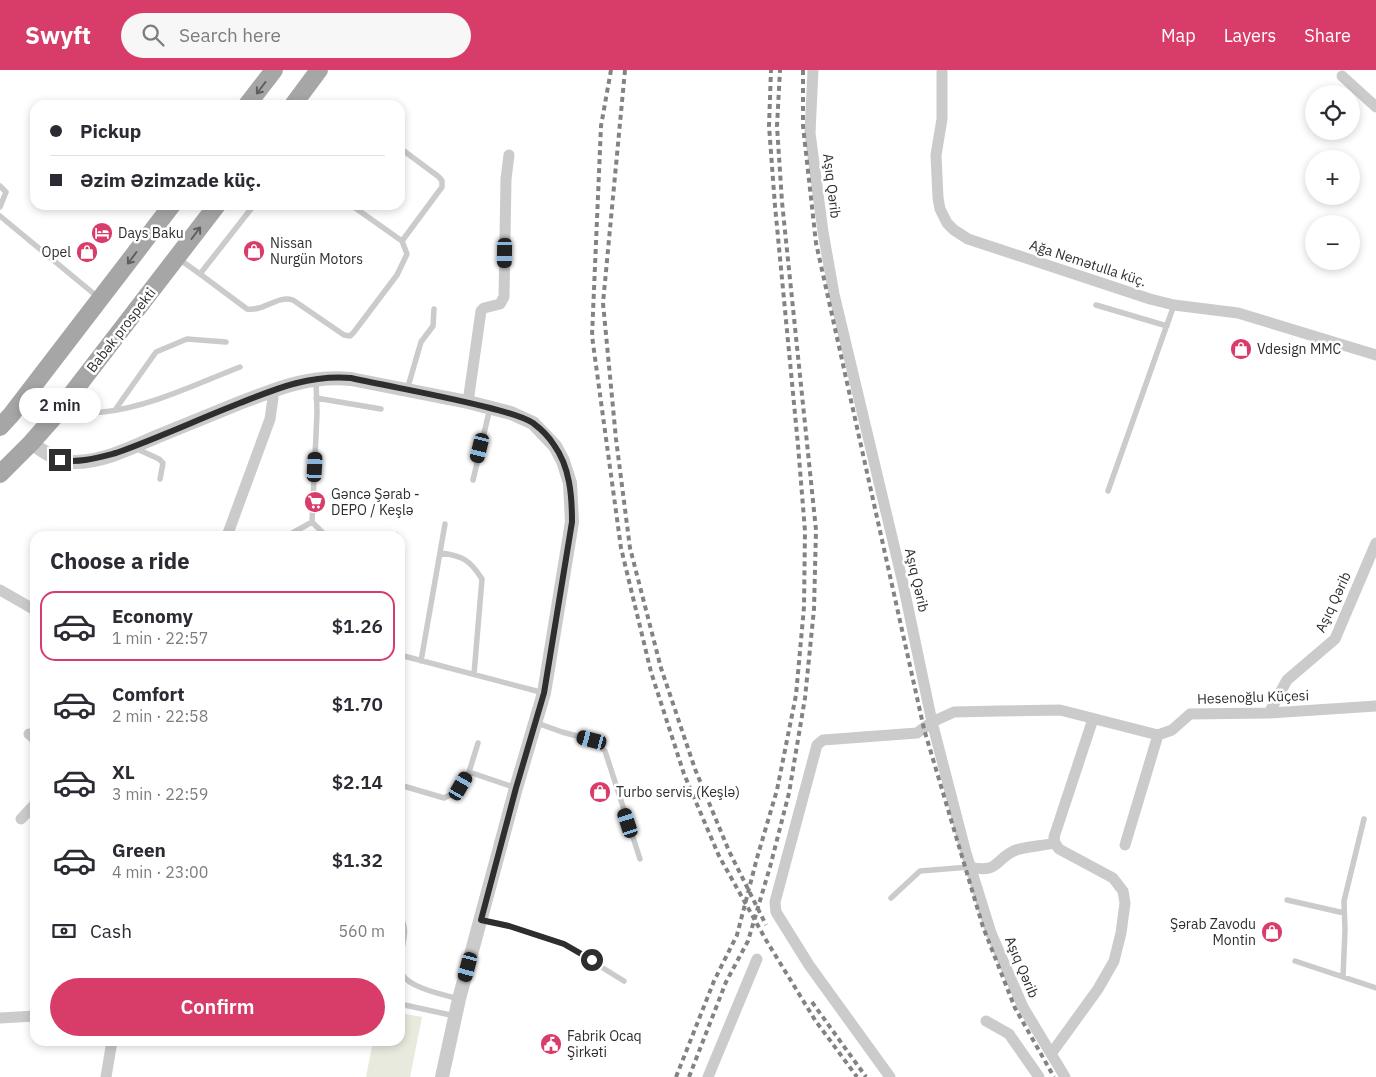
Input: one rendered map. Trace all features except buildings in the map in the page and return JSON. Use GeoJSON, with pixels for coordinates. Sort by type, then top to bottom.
{"type":"FeatureCollection","features":[{"type":"Feature","properties":{"kind":"main road"},"geometry":{"type":"LineString","coordinates":[[252,100],[274,70]]}},
{"type":"Feature","properties":{"kind":"main road"},"geometry":{"type":"LineString","coordinates":[[297,100],[319,70]]}},
{"type":"Feature","properties":{"kind":"main road"},"geometry":{"type":"LineString","coordinates":[[0,427],[101,300],[168,210]]}},
{"type":"Feature","properties":{"kind":"main road","name":"Babək prospekti"},"geometry":{"type":"LineString","coordinates":[[0,474],[32,443],[62,407],[213,210]]}},
{"type":"Feature","properties":{"kind":"street","name":"Aşıq Qərib"},"geometry":{"type":"LineString","coordinates":[[813,70],[810,133],[823,232],[834,294],[902,579],[932,722],[970,867],[991,933],[1023,1007],[1065,1077]]}},
{"type":"Feature","properties":{"kind":"street","name":"Ağa Nemətulla küç."},"geometry":{"type":"LineString","coordinates":[[942,70],[942,119],[936,155],[938,198],[940,209],[947,223],[954,230],[968,238],[1150,299],[1174,305],[1238,313],[1376,355]]}},
{"type":"Feature","properties":{"kind":"street"},"geometry":{"type":"LineString","coordinates":[[1342,76],[1376,107]]}},
{"type":"Feature","properties":{"kind":"street"},"geometry":{"type":"LineString","coordinates":[[468,402],[480,311],[484,308],[500,304],[504,297],[506,179],[509,155]]}},
{"type":"Feature","properties":{"kind":"street"},"geometry":{"type":"LineString","coordinates":[[32,443],[60,460],[72,462],[90,460],[133,447],[272,390],[316,378],[351,378],[468,402],[511,413],[533,423],[555,446],[563,462],[570,484],[572,522],[544,693],[537,723],[516,788],[459,999],[442,1077]]}},
{"type":"Feature","properties":{"kind":"street"},"geometry":{"type":"LineString","coordinates":[[229,531],[270,419],[273,398],[272,390]]}},
{"type":"Feature","properties":{"kind":"street","name":"Aşıq Qərib"},"geometry":{"type":"LineString","coordinates":[[1269,713],[1288,680],[1335,639],[1376,543]]}},
{"type":"Feature","properties":{"kind":"street"},"geometry":{"type":"LineString","coordinates":[[0,590],[30,607]]}},
{"type":"Feature","properties":{"kind":"street","name":"Hesenoğlu Küçesi"},"geometry":{"type":"LineString","coordinates":[[1158,735],[1172,730],[1190,714],[1269,713],[1376,706]]}},
{"type":"Feature","properties":{"kind":"street"},"geometry":{"type":"LineString","coordinates":[[890,1077],[809,965],[776,912],[775,902],[817,745],[823,740],[917,734],[932,722],[954,712],[999,710],[1060,710],[1158,735],[1125,845]]}},
{"type":"Feature","properties":{"kind":"street"},"geometry":{"type":"LineString","coordinates":[[1051,1054],[1098,989],[1114,961],[1122,933],[1125,903],[1123,890],[1113,878],[1059,849],[1054,837],[1093,719]]}},
{"type":"Feature","properties":{"kind":"street"},"geometry":{"type":"LineString","coordinates":[[21,819],[30,809]]}},
{"type":"Feature","properties":{"kind":"street"},"geometry":{"type":"LineString","coordinates":[[970,867],[986,869],[994,866],[1014,851],[1055,843]]}},
{"type":"Feature","properties":{"kind":"street"},"geometry":{"type":"LineString","coordinates":[[708,1077],[757,960]]}},
{"type":"Feature","properties":{"kind":"street"},"geometry":{"type":"LineString","coordinates":[[0,1018],[30,1016]]}},
{"type":"Feature","properties":{"kind":"street"},"geometry":{"type":"LineString","coordinates":[[986,1020],[1009,1034],[1039,1077]]}},
{"type":"Feature","properties":{"kind":"street"},"geometry":{"type":"LineString","coordinates":[[106,1077],[111,1046]]}},
{"type":"Feature","properties":{"kind":"lane"},"geometry":{"type":"LineString","coordinates":[[402,241],[442,187],[442,181],[439,177],[405,152]]}},
{"type":"Feature","properties":{"kind":"lane"},"geometry":{"type":"LineString","coordinates":[[0,186],[6,192],[0,207]]}},
{"type":"Feature","properties":{"kind":"lane"},"geometry":{"type":"LineString","coordinates":[[200,274],[250,210]]}},
{"type":"Feature","properties":{"kind":"lane"},"geometry":{"type":"LineString","coordinates":[[177,258],[247,309],[254,310],[288,298],[344,335],[350,336],[360,325],[404,262],[407,254],[402,241],[358,210]]}},
{"type":"Feature","properties":{"kind":"lane"},"geometry":{"type":"LineString","coordinates":[[0,216],[101,300]]}},
{"type":"Feature","properties":{"kind":"lane"},"geometry":{"type":"LineString","coordinates":[[1096,305],[1167,326]]}},
{"type":"Feature","properties":{"kind":"lane"},"geometry":{"type":"LineString","coordinates":[[1108,491],[1174,305]]}},
{"type":"Feature","properties":{"kind":"lane"},"geometry":{"type":"LineString","coordinates":[[407,390],[421,342],[433,326],[434,309]]}},
{"type":"Feature","properties":{"kind":"lane"},"geometry":{"type":"LineString","coordinates":[[114,410],[152,357],[160,350],[187,339],[226,342]]}},
{"type":"Feature","properties":{"kind":"lane"},"geometry":{"type":"LineString","coordinates":[[62,407],[101,412],[143,404],[240,367]]}},
{"type":"Feature","properties":{"kind":"lane"},"geometry":{"type":"LineString","coordinates":[[316,378],[312,522],[321,531]]}},
{"type":"Feature","properties":{"kind":"lane"},"geometry":{"type":"LineString","coordinates":[[316,398],[381,409]]}},
{"type":"Feature","properties":{"kind":"lane"},"geometry":{"type":"LineString","coordinates":[[473,480],[490,408]]}},
{"type":"Feature","properties":{"kind":"lane"},"geometry":{"type":"LineString","coordinates":[[133,447],[163,462],[160,479]]}},
{"type":"Feature","properties":{"kind":"lane"},"geometry":{"type":"LineString","coordinates":[[296,531],[312,522]]}},
{"type":"Feature","properties":{"kind":"lane"},"geometry":{"type":"LineString","coordinates":[[422,661],[446,524]]}},
{"type":"Feature","properties":{"kind":"lane"},"geometry":{"type":"LineString","coordinates":[[441,553],[457,555],[466,559],[474,566],[482,579],[474,674]]}},
{"type":"Feature","properties":{"kind":"lane"},"geometry":{"type":"LineString","coordinates":[[405,656],[544,693]]}},
{"type":"Feature","properties":{"kind":"lane"},"geometry":{"type":"LineString","coordinates":[[537,723],[592,740],[605,750],[640,859]]}},
{"type":"Feature","properties":{"kind":"lane"},"geometry":{"type":"LineString","coordinates":[[405,786],[444,798],[456,792],[469,772],[478,743]]}},
{"type":"Feature","properties":{"kind":"lane"},"geometry":{"type":"LineString","coordinates":[[469,772],[516,788]]}},
{"type":"Feature","properties":{"kind":"lane"},"geometry":{"type":"LineString","coordinates":[[1343,977],[1344,901],[1364,819]]}},
{"type":"Feature","properties":{"kind":"lane"},"geometry":{"type":"LineString","coordinates":[[891,898],[920,871],[970,867]]}},
{"type":"Feature","properties":{"kind":"lane"},"geometry":{"type":"LineString","coordinates":[[1287,900],[1344,913]]}},
{"type":"Feature","properties":{"kind":"lane"},"geometry":{"type":"LineString","coordinates":[[481,920],[509,926],[564,944],[624,981]]}},
{"type":"Feature","properties":{"kind":"lane"},"geometry":{"type":"LineString","coordinates":[[1295,961],[1376,988]]}},
{"type":"Feature","properties":{"kind":"lane"},"geometry":{"type":"LineString","coordinates":[[405,978],[427,991],[459,999]]}},
{"type":"Feature","properties":{"kind":"lane"},"geometry":{"type":"LineString","coordinates":[[405,1005],[455,1016]]}},
{"type":"Feature","properties":{"kind":"shaded area"},"geometry":{"type":"Polygon","coordinates":[[[405,1014],[422,1017],[410,1077],[366,1077],[372,1046],[405,1046],[405,1014]]]}},
{"type":"Feature","properties":{"kind":"railway"},"geometry":{"type":"LineString","coordinates":[[611,70],[601,126],[592,336],[621,548],[651,672],[684,774],[719,856],[766,940],[815,1020],[857,1077]]}},
{"type":"Feature","properties":{"kind":"railway"},"geometry":{"type":"LineString","coordinates":[[625,70],[603,303],[616,439],[630,548],[661,668],[695,769],[729,851],[766,925]]}},
{"type":"Feature","properties":{"kind":"railway"},"geometry":{"type":"LineString","coordinates":[[676,1077],[714,981],[737,935],[777,790],[796,695],[804,607],[805,531],[769,126],[771,70]]}},
{"type":"Feature","properties":{"kind":"railway"},"geometry":{"type":"LineString","coordinates":[[689,1077],[726,982],[748,941],[770,867],[789,793],[805,698],[814,609],[816,530],[782,202],[777,126],[780,70]]}},
{"type":"Feature","properties":{"kind":"railway"},"geometry":{"type":"LineString","coordinates":[[803,70],[803,126],[816,243],[924,729],[983,927],[1015,1008],[1054,1077]]}},
{"type":"Feature","properties":{"kind":"railway"},"geometry":{"type":"LineString","coordinates":[[812,1002],[866,1077]]}},
{"type":"Feature","properties":{"kind":"place","name":"Days Baku"},"geometry":{"type":"Point","coordinates":[102,233]}},
{"type":"Feature","properties":{"kind":"place","name":"Nissan Nurgün Motors"},"geometry":{"type":"Point","coordinates":[254,251]}},
{"type":"Feature","properties":{"kind":"place","name":"Opel"},"geometry":{"type":"Point","coordinates":[87,252]}},
{"type":"Feature","properties":{"kind":"place","name":"Vdesign MMC"},"geometry":{"type":"Point","coordinates":[1241,349]}},
{"type":"Feature","properties":{"kind":"place","name":"Gəncə Şərab - DEPO / Keşlə"},"geometry":{"type":"Point","coordinates":[315,502]}},
{"type":"Feature","properties":{"kind":"place","name":"Turbo servis (Keşlə)"},"geometry":{"type":"Point","coordinates":[600,792]}},
{"type":"Feature","properties":{"kind":"place","name":"Şərab Zavodu Montin"},"geometry":{"type":"Point","coordinates":[1272,932]}},
{"type":"Feature","properties":{"kind":"place","name":"Fabrik Ocaq Şirkəti"},"geometry":{"type":"Point","coordinates":[551,1044]}},
{"type":"Feature","properties":{"kind":"route"},"geometry":{"type":"LineString","coordinates":[[60,460],[72,462],[90,460],[116,453],[272,390],[316,378],[334,377],[351,378],[468,402],[511,413],[533,423],[545,434],[555,446],[563,462],[570,484],[572,522],[544,693],[537,723],[516,788],[481,920],[509,926],[564,944],[592,960]]}}]}
